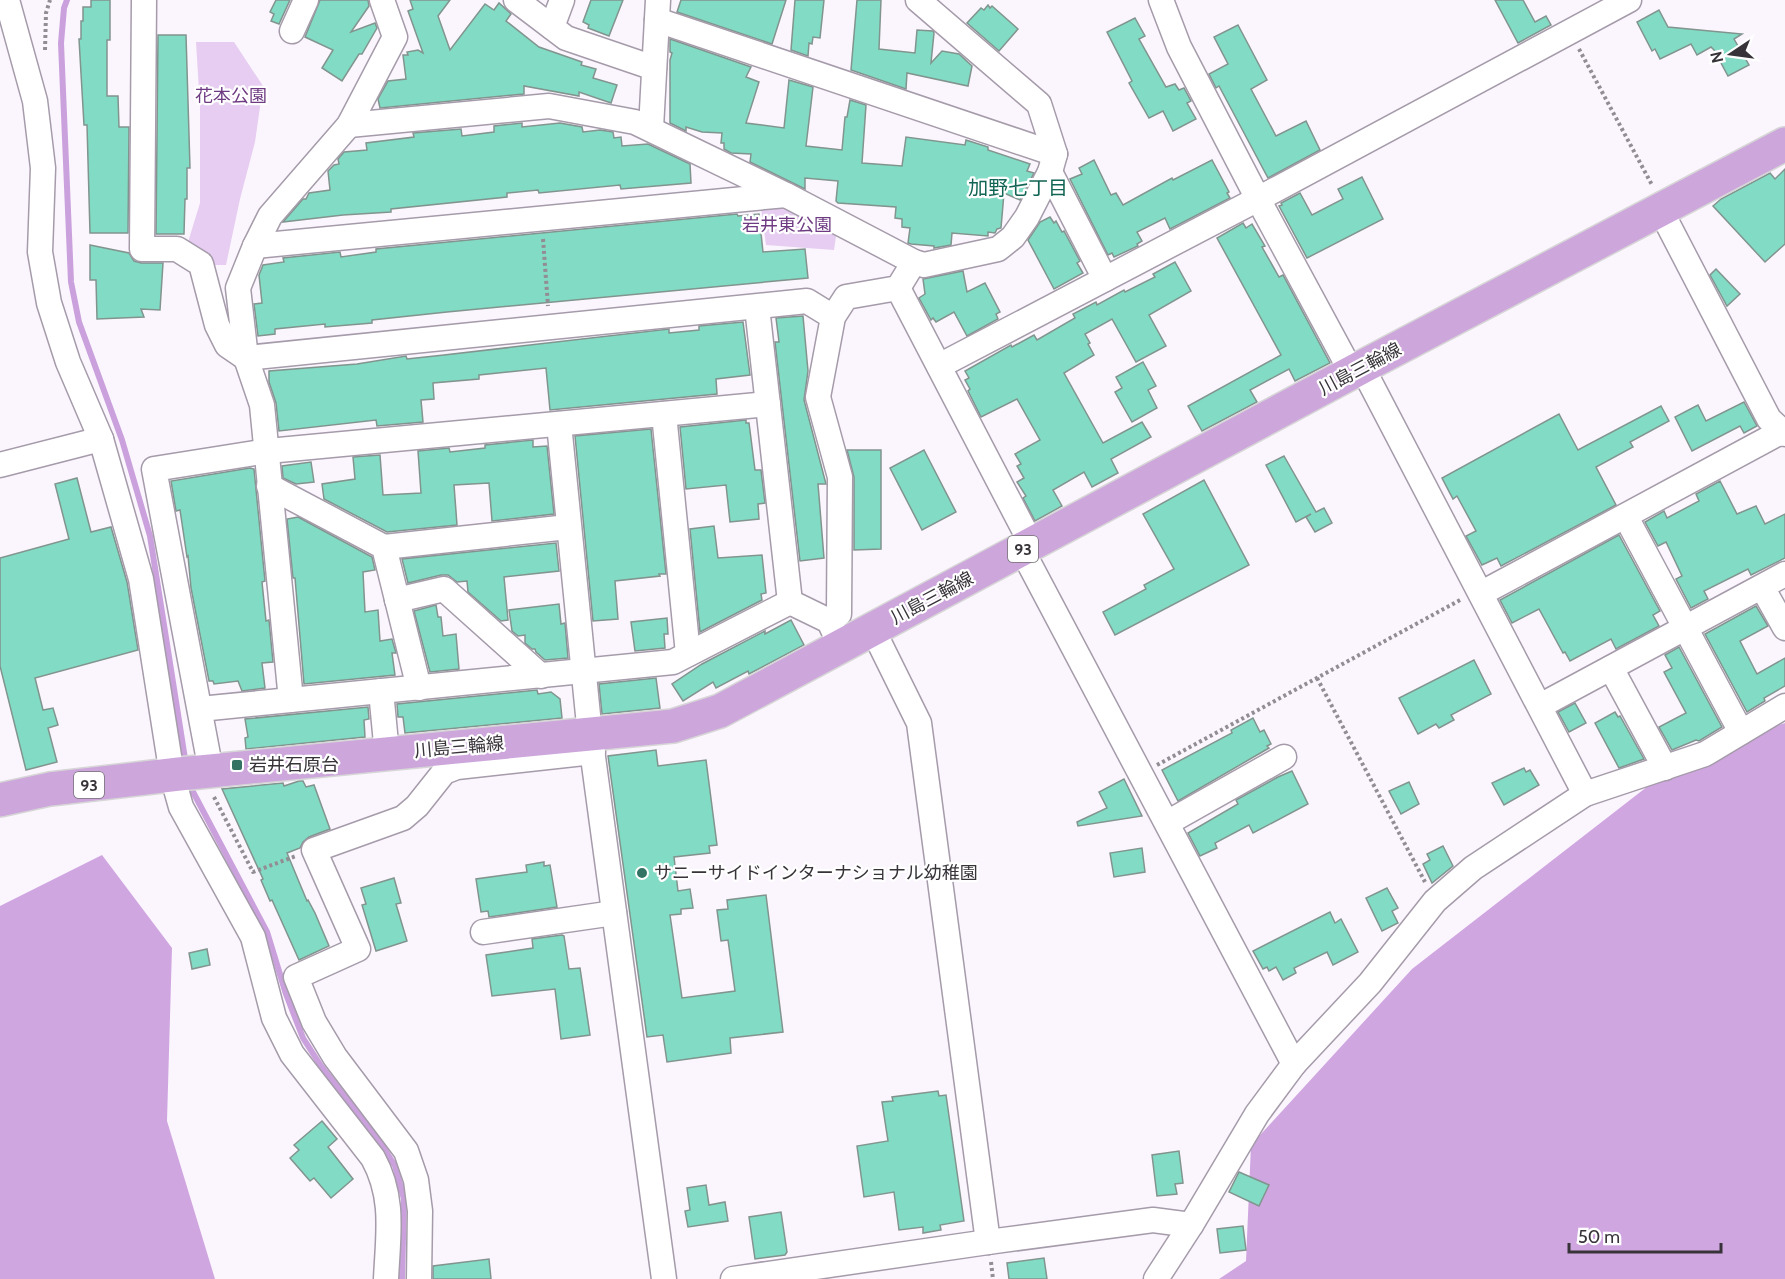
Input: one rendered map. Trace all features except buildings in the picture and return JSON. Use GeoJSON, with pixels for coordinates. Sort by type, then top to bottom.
{"type":"FeatureCollection","features":[{"type":"Feature","properties":{"kind":"main road","name":"川島三輪線"},"geometry":{"type":"LineString","coordinates":[[0,800],[50,789],[387,754],[592,743],[673,726],[720,711],[835,633],[873,630],[1357,370],[1785,144]]}},
{"type":"Feature","properties":{"kind":"street"},"geometry":{"type":"LineString","coordinates":[[7,0],[35,101],[43,168],[40,252],[49,303],[68,362],[101,439],[192,773]]}},
{"type":"Feature","properties":{"kind":"street"},"geometry":{"type":"LineString","coordinates":[[144,0],[142,249],[177,249],[192,258],[217,325],[227,345],[246,358],[807,301],[834,317]]}},
{"type":"Feature","properties":{"kind":"street"},"geometry":{"type":"LineString","coordinates":[[292,31],[306,0]]}},
{"type":"Feature","properties":{"kind":"street"},"geometry":{"type":"LineString","coordinates":[[291,700],[262,405],[246,358],[238,288],[270,216],[349,125],[395,37],[382,0]]}},
{"type":"Feature","properties":{"kind":"street"},"geometry":{"type":"LineString","coordinates":[[516,0],[566,38],[654,68]]}},
{"type":"Feature","properties":{"kind":"street"},"geometry":{"type":"LineString","coordinates":[[552,27],[562,0]]}},
{"type":"Feature","properties":{"kind":"street"},"geometry":{"type":"LineString","coordinates":[[918,0],[1039,104],[1052,163],[1105,279]]}},
{"type":"Feature","properties":{"kind":"street"},"geometry":{"type":"LineString","coordinates":[[1161,0],[1179,47],[1258,199],[1481,592],[1586,794]]}},
{"type":"Feature","properties":{"kind":"street"},"geometry":{"type":"LineString","coordinates":[[939,366],[1258,199],[1629,0]]}},
{"type":"Feature","properties":{"kind":"street"},"geometry":{"type":"LineString","coordinates":[[651,128],[657,10],[1052,163]]}},
{"type":"Feature","properties":{"kind":"street"},"geometry":{"type":"LineString","coordinates":[[349,125],[549,106],[635,122],[924,265],[998,249],[1014,237],[1027,217],[1052,163]]}},
{"type":"Feature","properties":{"kind":"street"},"geometry":{"type":"LineString","coordinates":[[255,246],[786,195]]}},
{"type":"Feature","properties":{"kind":"street"},"geometry":{"type":"LineString","coordinates":[[1662,208],[1769,419],[1785,433]]}},
{"type":"Feature","properties":{"kind":"street"},"geometry":{"type":"LineString","coordinates":[[757,307],[790,602],[835,633],[839,614],[840,477],[818,397],[834,317],[846,297],[898,288],[914,262]]}},
{"type":"Feature","properties":{"kind":"street"},"geometry":{"type":"LineString","coordinates":[[898,288],[1141,774],[1293,1064]]}},
{"type":"Feature","properties":{"kind":"street"},"geometry":{"type":"LineString","coordinates":[[386,1279],[389,1204],[383,1176],[373,1158],[292,1054],[274,1018],[254,937],[182,807],[192,773],[200,709],[154,469],[268,452],[768,404]]}},
{"type":"Feature","properties":{"kind":"street"},"geometry":{"type":"LineString","coordinates":[[664,414],[688,654]]}},
{"type":"Feature","properties":{"kind":"street"},"geometry":{"type":"LineString","coordinates":[[559,424],[592,743],[664,1279]]}},
{"type":"Feature","properties":{"kind":"street"},"geometry":{"type":"LineString","coordinates":[[1481,592],[1626,517],[1775,435],[1785,433]]}},
{"type":"Feature","properties":{"kind":"street"},"geometry":{"type":"LineString","coordinates":[[0,465],[101,439]]}},
{"type":"Feature","properties":{"kind":"street"},"geometry":{"type":"LineString","coordinates":[[269,486],[384,547],[568,527]]}},
{"type":"Feature","properties":{"kind":"street"},"geometry":{"type":"LineString","coordinates":[[1626,517],[1741,732]]}},
{"type":"Feature","properties":{"kind":"street"},"geometry":{"type":"LineString","coordinates":[[384,547],[419,688]]}},
{"type":"Feature","properties":{"kind":"street"},"geometry":{"type":"LineString","coordinates":[[1539,706],[1785,574]]}},
{"type":"Feature","properties":{"kind":"street"},"geometry":{"type":"LineString","coordinates":[[1762,587],[1785,628]]}},
{"type":"Feature","properties":{"kind":"street"},"geometry":{"type":"LineString","coordinates":[[397,600],[444,589],[541,676]]}},
{"type":"Feature","properties":{"kind":"street"},"geometry":{"type":"LineString","coordinates":[[200,709],[673,662],[790,602]]}},
{"type":"Feature","properties":{"kind":"street"},"geometry":{"type":"LineString","coordinates":[[873,630],[919,723],[988,1242]]}},
{"type":"Feature","properties":{"kind":"street"},"geometry":{"type":"LineString","coordinates":[[1611,668],[1665,768]]}},
{"type":"Feature","properties":{"kind":"street"},"geometry":{"type":"LineString","coordinates":[[381,691],[387,754]]}},
{"type":"Feature","properties":{"kind":"street"},"geometry":{"type":"LineString","coordinates":[[1156,1279],[1191,1226],[1257,1114],[1293,1064],[1370,983],[1435,901],[1473,868],[1586,794],[1705,754],[1785,706]]}},
{"type":"Feature","properties":{"kind":"street"},"geometry":{"type":"LineString","coordinates":[[419,1279],[420,1211],[416,1180],[406,1151],[335,1058],[314,1022],[296,976],[358,949],[314,850],[403,818],[417,806],[444,772],[457,767],[592,743]]}},
{"type":"Feature","properties":{"kind":"street"},"geometry":{"type":"LineString","coordinates":[[1167,823],[1284,757]]}},
{"type":"Feature","properties":{"kind":"street"},"geometry":{"type":"LineString","coordinates":[[483,932],[614,913]]}},
{"type":"Feature","properties":{"kind":"street"},"geometry":{"type":"LineString","coordinates":[[733,1279],[1153,1220],[1191,1226]]}},
{"type":"Feature","properties":{"kind":"path"},"geometry":{"type":"LineString","coordinates":[[1570,32],[1662,208]]}},
{"type":"Feature","properties":{"kind":"path"},"geometry":{"type":"LineString","coordinates":[[542,217],[550,328]]}},
{"type":"Feature","properties":{"kind":"path"},"geometry":{"type":"LineString","coordinates":[[1141,774],[1481,592]]}},
{"type":"Feature","properties":{"kind":"path"},"geometry":{"type":"LineString","coordinates":[[1317,678],[1435,901]]}},
{"type":"Feature","properties":{"kind":"path"},"geometry":{"type":"LineString","coordinates":[[192,773],[207,783],[253,872],[314,850]]}},
{"type":"Feature","properties":{"kind":"green space","name":"花本公園"},"geometry":{"type":"Polygon","coordinates":[[[196,42],[234,42],[263,86],[255,142],[226,265],[181,265],[200,203],[200,107],[196,42]]]}},
{"type":"Feature","properties":{"kind":"green space","name":"岩井東公園"},"geometry":{"type":"Polygon","coordinates":[[[789,202],[837,229],[834,250],[766,245],[761,208],[789,202]]]}},
{"type":"Feature","properties":{"kind":"shaded area"},"geometry":{"type":"Polygon","coordinates":[[[1785,723],[1785,1279],[1219,1279],[1246,1261],[1251,1145],[1412,969],[1688,755],[1785,723]]]}},
{"type":"Feature","properties":{"kind":"shaded area"},"geometry":{"type":"Polygon","coordinates":[[[102,855],[172,948],[167,1121],[215,1279],[0,1279],[0,906],[102,855]]]}},
{"type":"Feature","properties":{"kind":"waterway"},"geometry":{"type":"LineString","coordinates":[[67,0],[64,8],[61,43],[71,282],[79,322],[122,440],[150,536],[186,765]]}},
{"type":"Feature","properties":{"kind":"waterway"},"geometry":{"type":"LineString","coordinates":[[190,783],[267,932],[286,994],[303,1038],[321,1066],[380,1142],[395,1166],[404,1199],[402,1279]]}},
{"type":"Feature","properties":{"kind":"place","name":"岩井石原台"},"geometry":{"type":"Point","coordinates":[237,765]}},
{"type":"Feature","properties":{"kind":"place","name":"サニーサイドインターナショナル幼稚園"},"geometry":{"type":"Point","coordinates":[642,873]}},
{"type":"Feature","properties":{"kind":"district","name":"加野七丁目"},"geometry":{"type":"Point","coordinates":[1018,188]}}]}
